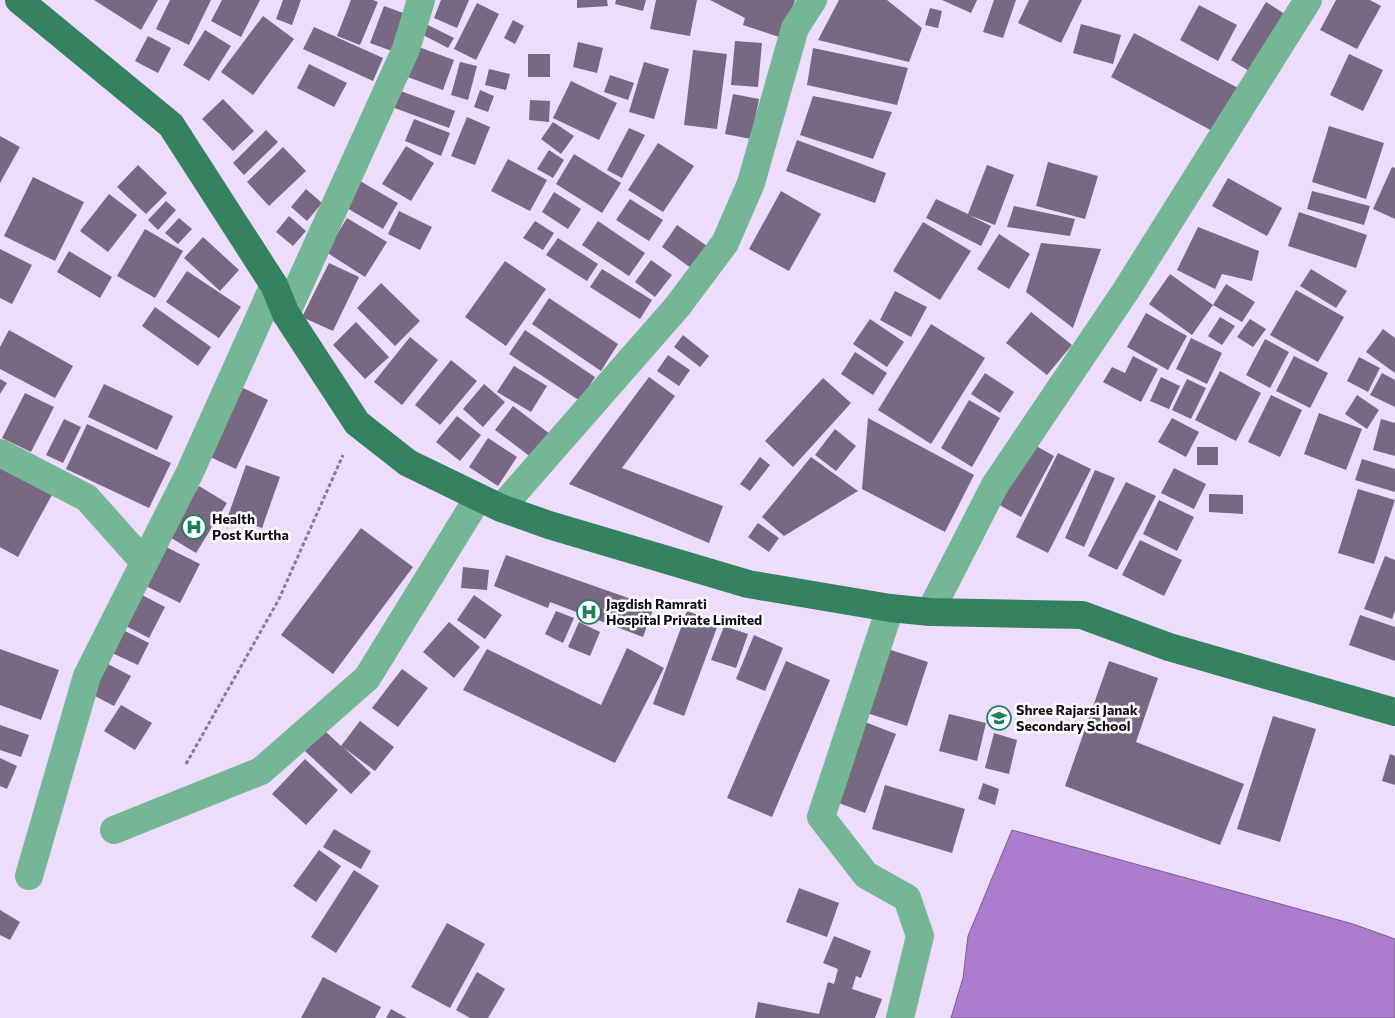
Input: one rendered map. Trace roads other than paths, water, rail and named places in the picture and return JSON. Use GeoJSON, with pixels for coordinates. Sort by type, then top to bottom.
{"type":"FeatureCollection","features":[{"type":"Feature","properties":{"kind":"main road"},"geometry":{"type":"LineString","coordinates":[[19,0],[170,125],[274,285],[286,314],[357,423],[408,463],[489,503],[549,525],[748,584],[890,608],[930,612],[1082,615],[1169,646],[1395,712]]}},
{"type":"Feature","properties":{"kind":"street"},"geometry":{"type":"LineString","coordinates":[[286,314],[406,49],[421,0]]}},
{"type":"Feature","properties":{"kind":"street"},"geometry":{"type":"LineString","coordinates":[[114,830],[261,771],[367,678],[489,503],[677,308],[725,243],[751,183],[795,28],[812,0]]}},
{"type":"Feature","properties":{"kind":"street"},"geometry":{"type":"LineString","coordinates":[[930,612],[995,486],[1124,292],[1308,0]]}},
{"type":"Feature","properties":{"kind":"street"},"geometry":{"type":"LineString","coordinates":[[30,876],[87,676],[190,472],[274,285]]}},
{"type":"Feature","properties":{"kind":"street"},"geometry":{"type":"LineString","coordinates":[[0,453],[87,498],[144,562]]}},
{"type":"Feature","properties":{"kind":"street"},"geometry":{"type":"LineString","coordinates":[[890,608],[821,817],[866,875],[907,898],[920,936],[900,1018]]}},
{"type":"Feature","properties":{"kind":"place","name":"Health Post Kurtha"},"geometry":{"type":"Point","coordinates":[194,527]}},
{"type":"Feature","properties":{"kind":"place","name":"Jagdish Ramrati Hospital Private Limited"},"geometry":{"type":"Point","coordinates":[589,612]}},
{"type":"Feature","properties":{"kind":"place","name":"Shree Rajarsi Janak Secondary School"},"geometry":{"type":"Point","coordinates":[999,718]}}]}
